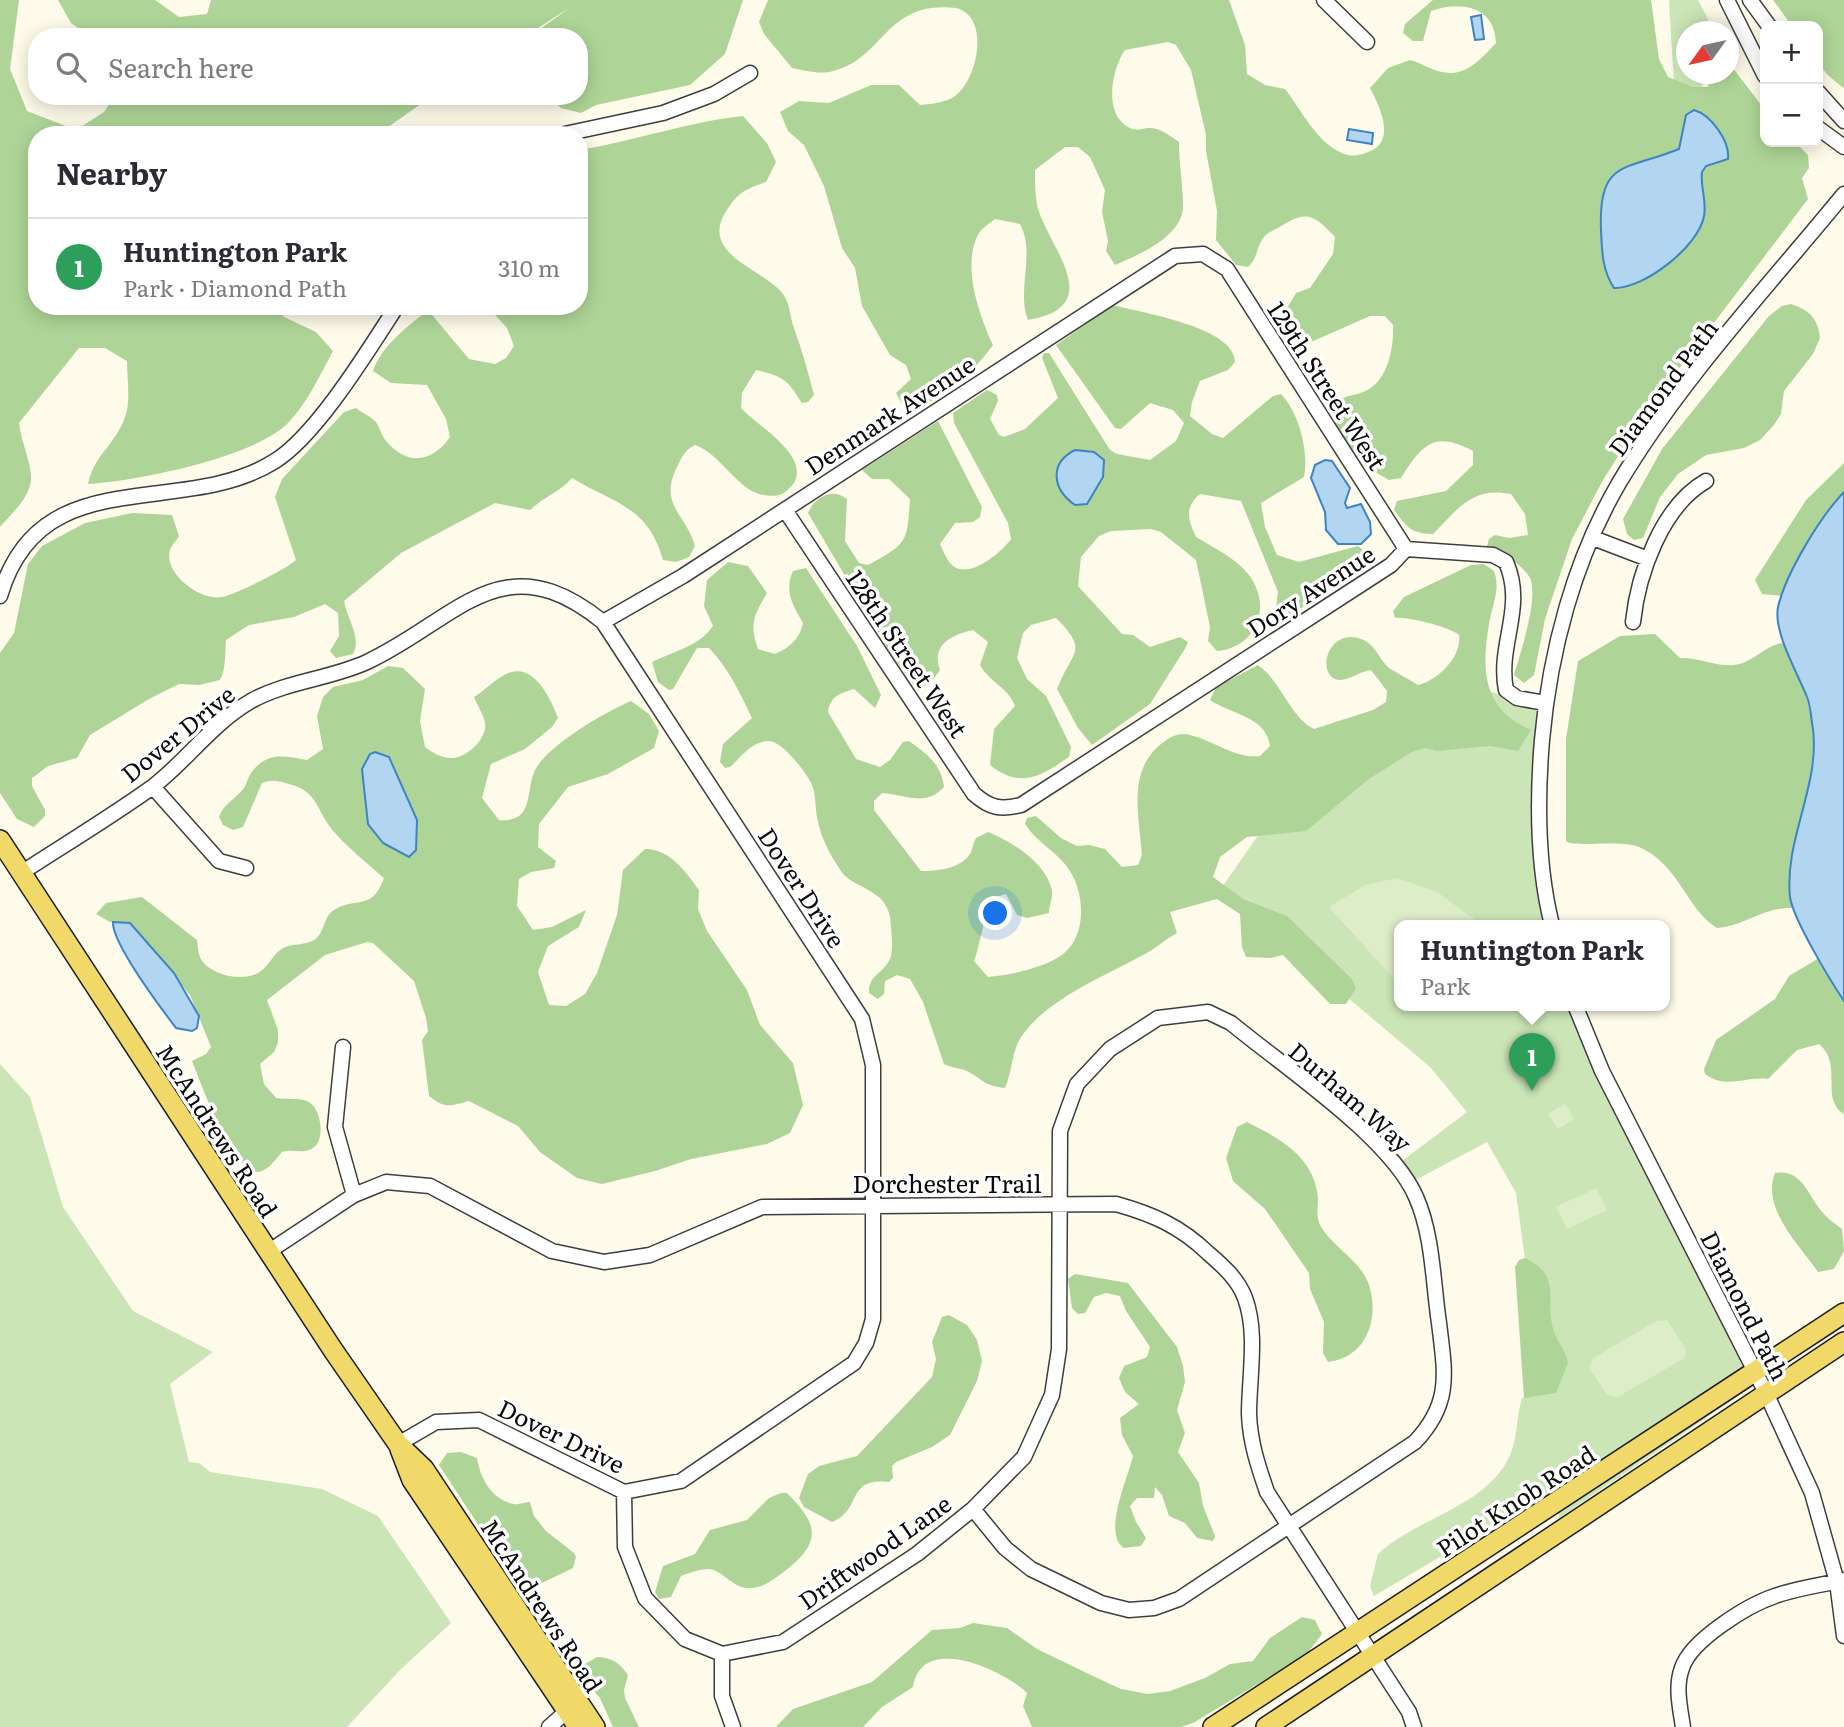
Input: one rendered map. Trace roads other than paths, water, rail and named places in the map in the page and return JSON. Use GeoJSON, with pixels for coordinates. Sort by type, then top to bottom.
{"type":"FeatureCollection","features":[{"type":"Feature","properties":{"kind":"main road","name":"McAndrews Road"},"geometry":{"type":"LineString","coordinates":[[0,840],[268,1252],[398,1444],[424,1469],[595,1727]]}},
{"type":"Feature","properties":{"kind":"main road","name":"Pilot Knob Road"},"geometry":{"type":"LineString","coordinates":[[1213,1727],[1844,1313]]}},
{"type":"Feature","properties":{"kind":"main road","name":"Pilot Knob Road"},"geometry":{"type":"LineString","coordinates":[[1266,1727],[1844,1342]]}},
{"type":"Feature","properties":{"kind":"main road","name":"McAndrews Road"},"geometry":{"type":"LineString","coordinates":[[398,1444],[412,1480],[573,1719]]}},
{"type":"Feature","properties":{"kind":"street"},"geometry":{"type":"LineString","coordinates":[[1324,0],[1367,42]]}},
{"type":"Feature","properties":{"kind":"street"},"geometry":{"type":"LineString","coordinates":[[1727,0],[1760,66]]}},
{"type":"Feature","properties":{"kind":"street"},"geometry":{"type":"LineString","coordinates":[[1750,0],[1765,21]]}},
{"type":"Feature","properties":{"kind":"street"},"geometry":{"type":"LineString","coordinates":[[588,129],[663,113],[714,94],[750,73]]}},
{"type":"Feature","properties":{"kind":"street"},"geometry":{"type":"LineString","coordinates":[[1823,98],[1844,121]]}},
{"type":"Feature","properties":{"kind":"street"},"geometry":{"type":"LineString","coordinates":[[1823,132],[1844,148]]}},
{"type":"Feature","properties":{"kind":"street","name":"Diamond Path"},"geometry":{"type":"LineString","coordinates":[[1551,920],[1541,847],[1539,794],[1545,704],[1560,628],[1593,538],[1618,485],[1659,420],[1844,194]]}},
{"type":"Feature","properties":{"kind":"street","name":"Denmark Avenue"},"geometry":{"type":"LineString","coordinates":[[603,622],[683,576],[1175,256],[1203,254]]}},
{"type":"Feature","properties":{"kind":"street","name":"129th Street West"},"geometry":{"type":"LineString","coordinates":[[1203,254],[1227,269],[1406,549]]}},
{"type":"Feature","properties":{"kind":"street"},"geometry":{"type":"LineString","coordinates":[[0,596],[19,553],[36,533],[59,516],[82,506],[105,501],[220,484],[274,462],[312,428],[391,315]]}},
{"type":"Feature","properties":{"kind":"street"},"geometry":{"type":"LineString","coordinates":[[1633,622],[1637,590],[1647,559],[1680,501],[1706,481]]}},
{"type":"Feature","properties":{"kind":"street","name":"128th Street West"},"geometry":{"type":"LineString","coordinates":[[785,510],[974,794],[987,805],[1002,809]]}},
{"type":"Feature","properties":{"kind":"street"},"geometry":{"type":"LineString","coordinates":[[1593,538],[1647,559]]}},
{"type":"Feature","properties":{"kind":"street","name":"Dory Avenue"},"geometry":{"type":"LineString","coordinates":[[1002,809],[1021,805],[1391,565],[1406,549],[1493,555],[1506,562],[1515,591],[1503,672],[1506,690],[1517,698],[1545,704]]}},
{"type":"Feature","properties":{"kind":"street","name":"Dover Drive"},"geometry":{"type":"LineString","coordinates":[[21,873],[153,787],[206,733],[251,701],[286,686],[366,663],[483,592],[516,585],[548,589],[578,601],[603,622],[862,1019],[873,1065],[873,1319],[866,1343],[853,1363],[681,1481],[624,1492],[479,1420],[436,1422],[398,1444]]}},
{"type":"Feature","properties":{"kind":"street"},"geometry":{"type":"LineString","coordinates":[[153,787],[219,861],[246,868]]}},
{"type":"Feature","properties":{"kind":"street","name":"Diamond Path"},"geometry":{"type":"LineString","coordinates":[[1577,1011],[1602,1071],[1766,1393],[1812,1493],[1841,1581],[1844,1636]]}},
{"type":"Feature","properties":{"kind":"street","name":"Durham Way"},"geometry":{"type":"LineString","coordinates":[[973,1509],[1005,1548],[1031,1569],[1101,1603],[1129,1610],[1154,1608],[1179,1599],[1415,1442],[1430,1426],[1441,1405],[1445,1372],[1427,1232],[1417,1199],[1400,1168],[1375,1141],[1231,1023],[1208,1012],[1158,1017],[1110,1049],[1077,1084],[1060,1131],[1059,1204]]}},
{"type":"Feature","properties":{"kind":"street"},"geometry":{"type":"LineString","coordinates":[[343,1047],[335,1127],[354,1195]]}},
{"type":"Feature","properties":{"kind":"street","name":"Dorchester Trail"},"geometry":{"type":"LineString","coordinates":[[268,1252],[354,1195],[386,1182],[430,1186],[552,1251],[604,1262],[650,1255],[762,1207],[1115,1204],[1153,1214],[1188,1234],[1233,1276],[1245,1297],[1250,1321],[1249,1418],[1254,1454],[1266,1492],[1409,1712],[1414,1727]]}},
{"type":"Feature","properties":{"kind":"street","name":"Driftwood Lane"},"geometry":{"type":"LineString","coordinates":[[722,1654],[783,1642],[917,1553],[973,1509],[1024,1457],[1052,1395],[1059,1349],[1059,1204]]}},
{"type":"Feature","properties":{"kind":"street"},"geometry":{"type":"LineString","coordinates":[[624,1492],[625,1547],[645,1598],[685,1639],[722,1654],[722,1696],[733,1727]]}},
{"type":"Feature","properties":{"kind":"street"},"geometry":{"type":"LineString","coordinates":[[1683,1727],[1679,1682],[1686,1657],[1696,1644],[1741,1614],[1775,1596],[1841,1581]]}},
{"type":"Feature","properties":{"kind":"street"},"geometry":{"type":"LineString","coordinates":[[549,1727],[573,1719]]}},
{"type":"Feature","properties":{"kind":"water"},"geometry":{"type":"Polygon","coordinates":[[[1481,15],[1484,39],[1475,40],[1471,17],[1481,15]]]}},
{"type":"Feature","properties":{"kind":"water"},"geometry":{"type":"Polygon","coordinates":[[[1694,110],[1713,123],[1723,137],[1728,152],[1728,159],[1706,166],[1702,172],[1705,210],[1700,228],[1681,252],[1654,274],[1614,288],[1602,253],[1601,207],[1604,190],[1610,179],[1619,171],[1679,149],[1686,115],[1694,110]]]}},
{"type":"Feature","properties":{"kind":"water"},"geometry":{"type":"Polygon","coordinates":[[[1349,129],[1373,133],[1372,144],[1347,140],[1349,129]]]}},
{"type":"Feature","properties":{"kind":"water"},"geometry":{"type":"Polygon","coordinates":[[[1075,450],[1094,452],[1104,460],[1103,477],[1087,504],[1075,505],[1067,499],[1058,484],[1061,462],[1075,450]]]}},
{"type":"Feature","properties":{"kind":"water"},"geometry":{"type":"Polygon","coordinates":[[[1325,460],[1332,461],[1350,488],[1345,503],[1347,508],[1361,504],[1370,522],[1371,534],[1361,544],[1338,544],[1326,530],[1325,512],[1311,478],[1315,465],[1325,460]]]}},
{"type":"Feature","properties":{"kind":"water"},"geometry":{"type":"Polygon","coordinates":[[[1844,492],[1844,1001],[1805,934],[1790,897],[1792,855],[1812,771],[1814,750],[1808,701],[1787,653],[1777,617],[1782,593],[1796,562],[1844,492]]]}},
{"type":"Feature","properties":{"kind":"water"},"geometry":{"type":"Polygon","coordinates":[[[375,752],[389,757],[417,820],[416,850],[409,857],[383,843],[368,824],[362,769],[370,754],[375,752]]]}},
{"type":"Feature","properties":{"kind":"water"},"geometry":{"type":"Polygon","coordinates":[[[113,922],[130,923],[174,973],[199,1016],[197,1028],[192,1031],[176,1028],[120,945],[113,922]]]}},
{"type":"Feature","properties":{"kind":"place","name":"Huntington Park"},"geometry":{"type":"Point","coordinates":[1532,1091]}}]}
